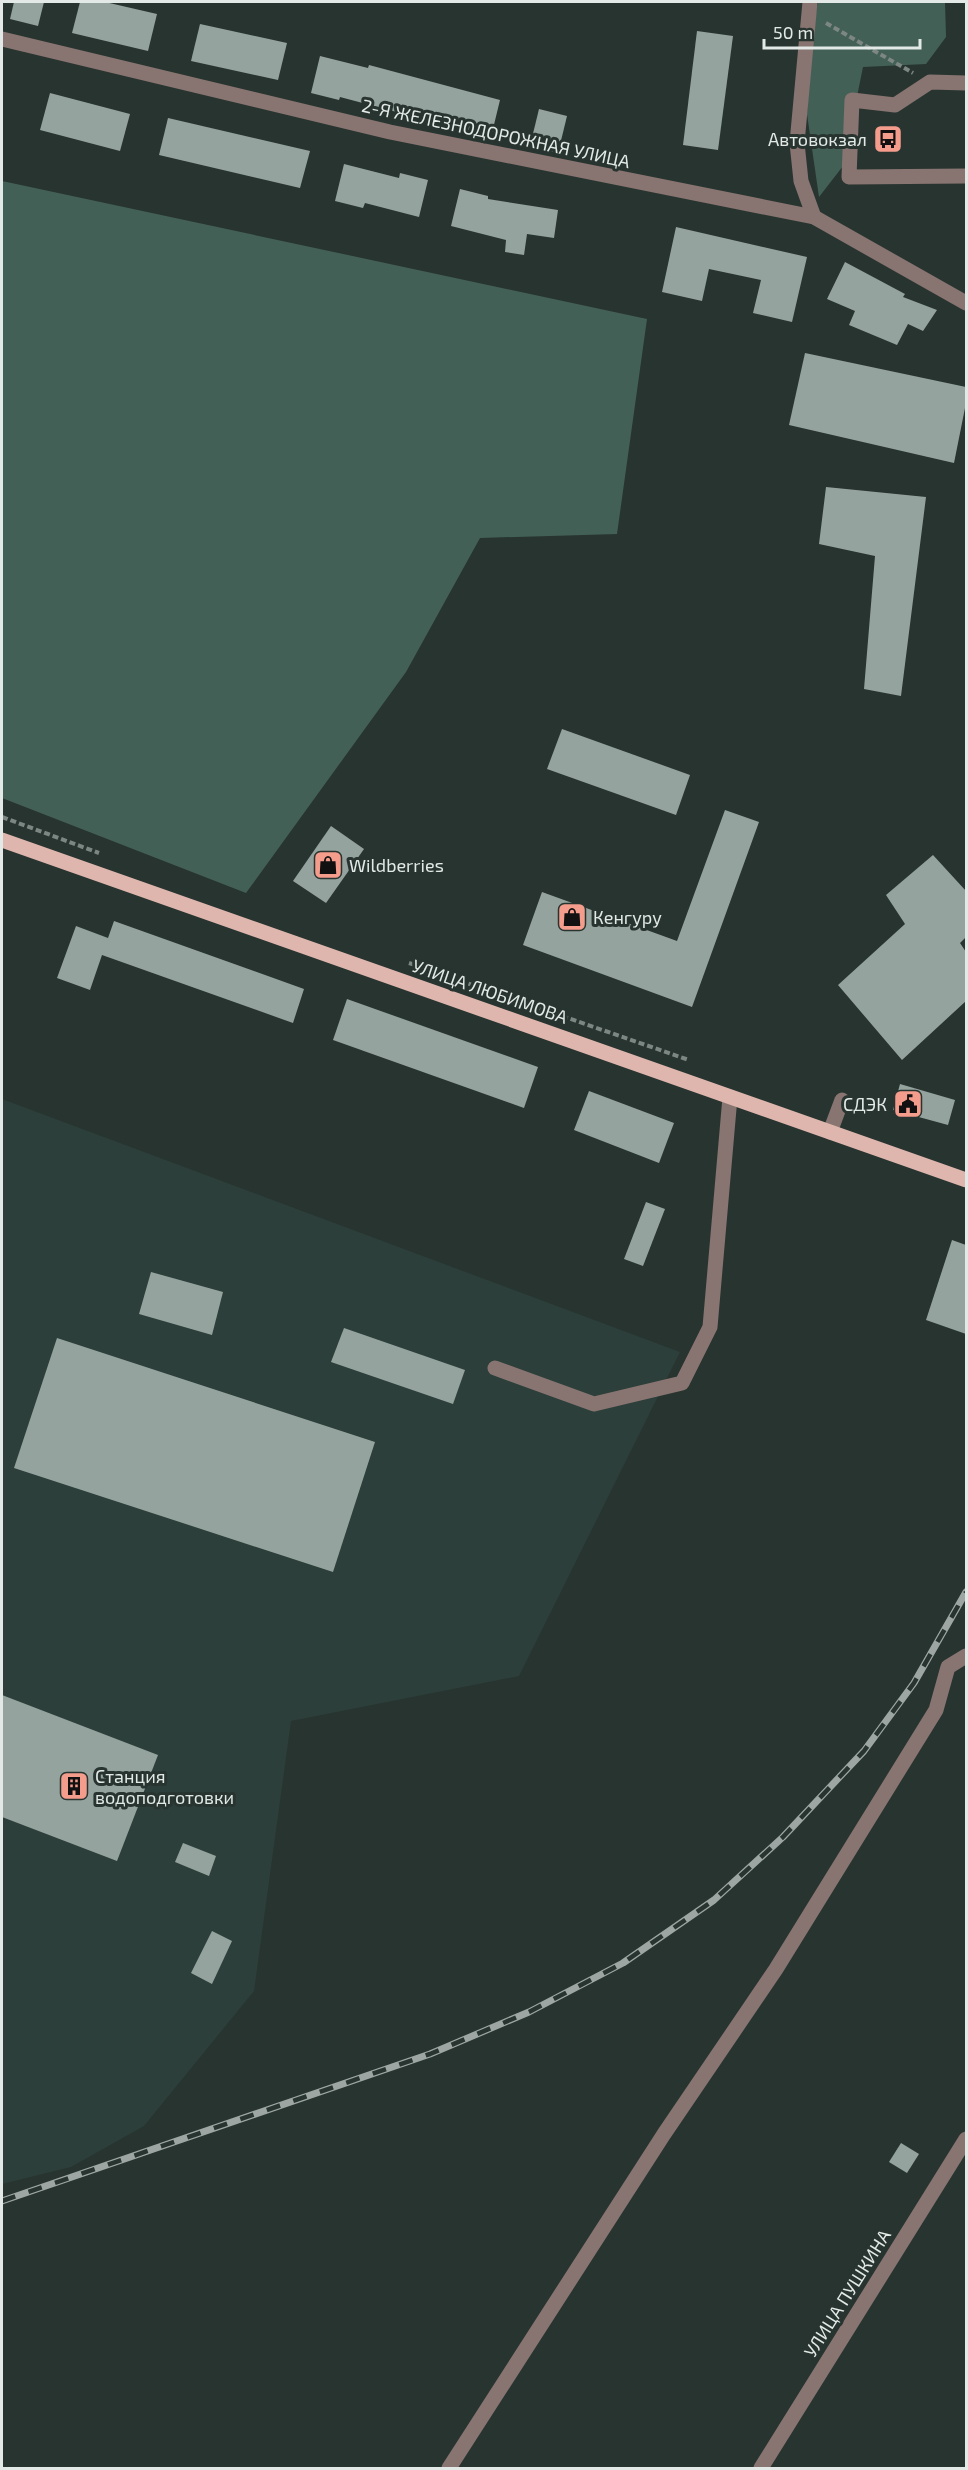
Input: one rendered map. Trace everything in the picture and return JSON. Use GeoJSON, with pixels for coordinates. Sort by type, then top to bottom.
{"type":"FeatureCollection","features":[{"type":"Feature","properties":{"kind":"main road","name":"УЛИЦА ЛЮБИМОВА"},"geometry":{"type":"LineString","coordinates":[[2,840],[966,1180]]}},
{"type":"Feature","properties":{"kind":"street"},"geometry":{"type":"LineString","coordinates":[[809,7],[796,143],[801,181],[814,217]]}},
{"type":"Feature","properties":{"kind":"street","name":"2-Я ЖЕЛЕЗНОДОРОЖНАЯ УЛИЦА"},"geometry":{"type":"LineString","coordinates":[[2,39],[390,132],[814,217],[966,303]]}},
{"type":"Feature","properties":{"kind":"street"},"geometry":{"type":"LineString","coordinates":[[966,83],[930,82],[895,105],[852,100],[849,177],[966,176]]}},
{"type":"Feature","properties":{"kind":"street"},"geometry":{"type":"LineString","coordinates":[[495,1368],[594,1404],[682,1383],[710,1327],[730,1097]]}},
{"type":"Feature","properties":{"kind":"street"},"geometry":{"type":"LineString","coordinates":[[830,1132],[842,1100]]}},
{"type":"Feature","properties":{"kind":"street"},"geometry":{"type":"LineString","coordinates":[[449,2469],[664,2134],[776,1969],[936,1710],[948,1667],[966,1656]]}},
{"type":"Feature","properties":{"kind":"street","name":"УЛИЦА ПУШКИНА"},"geometry":{"type":"LineString","coordinates":[[762,2469],[966,2139]]}},
{"type":"Feature","properties":{"kind":"path"},"geometry":{"type":"LineString","coordinates":[[809,7],[930,82]]}},
{"type":"Feature","properties":{"kind":"path"},"geometry":{"type":"LineString","coordinates":[[2,817],[103,855]]}},
{"type":"Feature","properties":{"kind":"path"},"geometry":{"type":"LineString","coordinates":[[403,960],[689,1060]]}},
{"type":"Feature","properties":{"kind":"shaded area"},"geometry":{"type":"Polygon","coordinates":[[[2,1099],[680,1352],[519,1676],[291,1721],[254,1991],[144,2126],[71,2167],[2,2184],[2,1099]]]}},
{"type":"Feature","properties":{"kind":"green space"},"geometry":{"type":"Polygon","coordinates":[[[818,2],[945,2],[946,37],[926,64],[863,67],[843,166],[819,197],[807,114],[812,31],[818,2]]]}},
{"type":"Feature","properties":{"kind":"green space"},"geometry":{"type":"Polygon","coordinates":[[[2,181],[647,319],[617,534],[480,538],[406,672],[246,893],[2,798],[2,181]]]}},
{"type":"Feature","properties":{"kind":"building"},"geometry":{"type":"Polygon","coordinates":[[[14,2],[44,2],[38,26],[10,19],[14,2]]]}},
{"type":"Feature","properties":{"kind":"building"},"geometry":{"type":"Polygon","coordinates":[[[80,2],[105,2],[157,14],[148,51],[72,33],[80,2]]]}},
{"type":"Feature","properties":{"kind":"building"},"geometry":{"type":"Polygon","coordinates":[[[200,24],[287,43],[278,80],[191,61],[200,24]]]}},
{"type":"Feature","properties":{"kind":"building"},"geometry":{"type":"Polygon","coordinates":[[[697,31],[733,36],[718,150],[683,145],[697,31]]]}},
{"type":"Feature","properties":{"kind":"building"},"geometry":{"type":"Polygon","coordinates":[[[320,56],[368,68],[369,65],[500,100],[491,137],[340,97],[339,100],[311,93],[320,56]]]}},
{"type":"Feature","properties":{"kind":"building"},"geometry":{"type":"Polygon","coordinates":[[[50,93],[130,114],[120,151],[40,130],[50,93]]]}},
{"type":"Feature","properties":{"kind":"building"},"geometry":{"type":"Polygon","coordinates":[[[539,109],[567,116],[558,153],[530,146],[539,109]]]}},
{"type":"Feature","properties":{"kind":"building"},"geometry":{"type":"Polygon","coordinates":[[[168,118],[310,151],[300,188],[159,155],[168,118]]]}},
{"type":"Feature","properties":{"kind":"building"},"geometry":{"type":"Polygon","coordinates":[[[344,164],[399,178],[400,173],[428,180],[419,217],[365,203],[363,208],[335,201],[344,164]]]}},
{"type":"Feature","properties":{"kind":"building"},"geometry":{"type":"Polygon","coordinates":[[[460,189],[488,196],[488,199],[558,210],[554,238],[527,234],[524,255],[505,252],[506,240],[451,226],[460,189]]]}},
{"type":"Feature","properties":{"kind":"building"},"geometry":{"type":"Polygon","coordinates":[[[676,227],[807,257],[792,322],[753,313],[761,280],[709,269],[702,301],[662,292],[676,227]]]}},
{"type":"Feature","properties":{"kind":"building"},"geometry":{"type":"Polygon","coordinates":[[[845,262],[905,294],[903,297],[937,310],[923,331],[908,324],[897,345],[849,325],[855,311],[827,299],[845,262]]]}},
{"type":"Feature","properties":{"kind":"building"},"geometry":{"type":"Polygon","coordinates":[[[805,353],[966,387],[966,403],[954,463],[789,425],[805,353]]]}},
{"type":"Feature","properties":{"kind":"building"},"geometry":{"type":"Polygon","coordinates":[[[826,487],[926,497],[901,696],[864,689],[875,556],[819,544],[826,487]]]}},
{"type":"Feature","properties":{"kind":"building"},"geometry":{"type":"Polygon","coordinates":[[[562,729],[690,775],[676,815],[547,769],[562,729]]]}},
{"type":"Feature","properties":{"kind":"building","name":"Кенгуру"},"geometry":{"type":"Polygon","coordinates":[[[725,810],[759,822],[692,1007],[523,945],[542,892],[677,941],[725,810]]]}},
{"type":"Feature","properties":{"kind":"building","name":"Wildberries"},"geometry":{"type":"Polygon","coordinates":[[[331,826],[364,849],[326,903],[293,881],[331,826]]]}},
{"type":"Feature","properties":{"kind":"building"},"geometry":{"type":"Polygon","coordinates":[[[933,855],[966,891],[966,937],[960,943],[966,952],[966,1001],[902,1060],[838,985],[905,924],[886,895],[933,855]]]}},
{"type":"Feature","properties":{"kind":"building"},"geometry":{"type":"Polygon","coordinates":[[[114,921],[304,989],[293,1023],[102,955],[90,990],[57,978],[76,926],[108,938],[114,921]]]}},
{"type":"Feature","properties":{"kind":"building"},"geometry":{"type":"Polygon","coordinates":[[[347,999],[538,1067],[524,1108],[333,1040],[347,999]]]}},
{"type":"Feature","properties":{"kind":"building"},"geometry":{"type":"Polygon","coordinates":[[[900,1084],[955,1100],[948,1125],[893,1110],[900,1084]]]}},
{"type":"Feature","properties":{"kind":"building"},"geometry":{"type":"Polygon","coordinates":[[[589,1091],[674,1123],[659,1163],[574,1130],[589,1091]]]}},
{"type":"Feature","properties":{"kind":"building"},"geometry":{"type":"Polygon","coordinates":[[[646,1202],[665,1209],[643,1266],[624,1259],[646,1202]]]}},
{"type":"Feature","properties":{"kind":"building"},"geometry":{"type":"Polygon","coordinates":[[[952,1240],[966,1245],[966,1334],[926,1320],[952,1240]]]}},
{"type":"Feature","properties":{"kind":"building"},"geometry":{"type":"Polygon","coordinates":[[[151,1272],[223,1292],[212,1335],[139,1314],[151,1272]]]}},
{"type":"Feature","properties":{"kind":"building"},"geometry":{"type":"Polygon","coordinates":[[[344,1328],[465,1370],[453,1404],[331,1362],[344,1328]]]}},
{"type":"Feature","properties":{"kind":"building"},"geometry":{"type":"Polygon","coordinates":[[[57,1338],[375,1442],[333,1572],[14,1468],[57,1338]]]}},
{"type":"Feature","properties":{"kind":"building","name":"Станция водоподготовки"},"geometry":{"type":"Polygon","coordinates":[[[2,1695],[158,1755],[117,1861],[2,1817],[2,1695]]]}},
{"type":"Feature","properties":{"kind":"building"},"geometry":{"type":"Polygon","coordinates":[[[183,1843],[216,1856],[209,1876],[175,1862],[183,1843]]]}},
{"type":"Feature","properties":{"kind":"building"},"geometry":{"type":"Polygon","coordinates":[[[212,1931],[232,1941],[212,1984],[191,1973],[212,1931]]]}},
{"type":"Feature","properties":{"kind":"building"},"geometry":{"type":"Polygon","coordinates":[[[901,2143],[919,2154],[907,2173],[889,2162],[901,2143]]]}},
{"type":"Feature","properties":{"kind":"railway"},"geometry":{"type":"LineString","coordinates":[[2,2201],[430,2054],[529,2012],[623,1963],[714,1900],[783,1837],[864,1751],[914,1683],[966,1592]]}},
{"type":"Feature","properties":{"kind":"place","name":"Автовокзал"},"geometry":{"type":"Point","coordinates":[888,139]}},
{"type":"Feature","properties":{"kind":"place","name":"Wildberries"},"geometry":{"type":"Point","coordinates":[328,865]}},
{"type":"Feature","properties":{"kind":"place","name":"Кенгуру"},"geometry":{"type":"Point","coordinates":[572,917]}},
{"type":"Feature","properties":{"kind":"place","name":"СДЭК"},"geometry":{"type":"Point","coordinates":[908,1104]}},
{"type":"Feature","properties":{"kind":"place","name":"Станция водоподготовки"},"geometry":{"type":"Point","coordinates":[74,1786]}}]}
